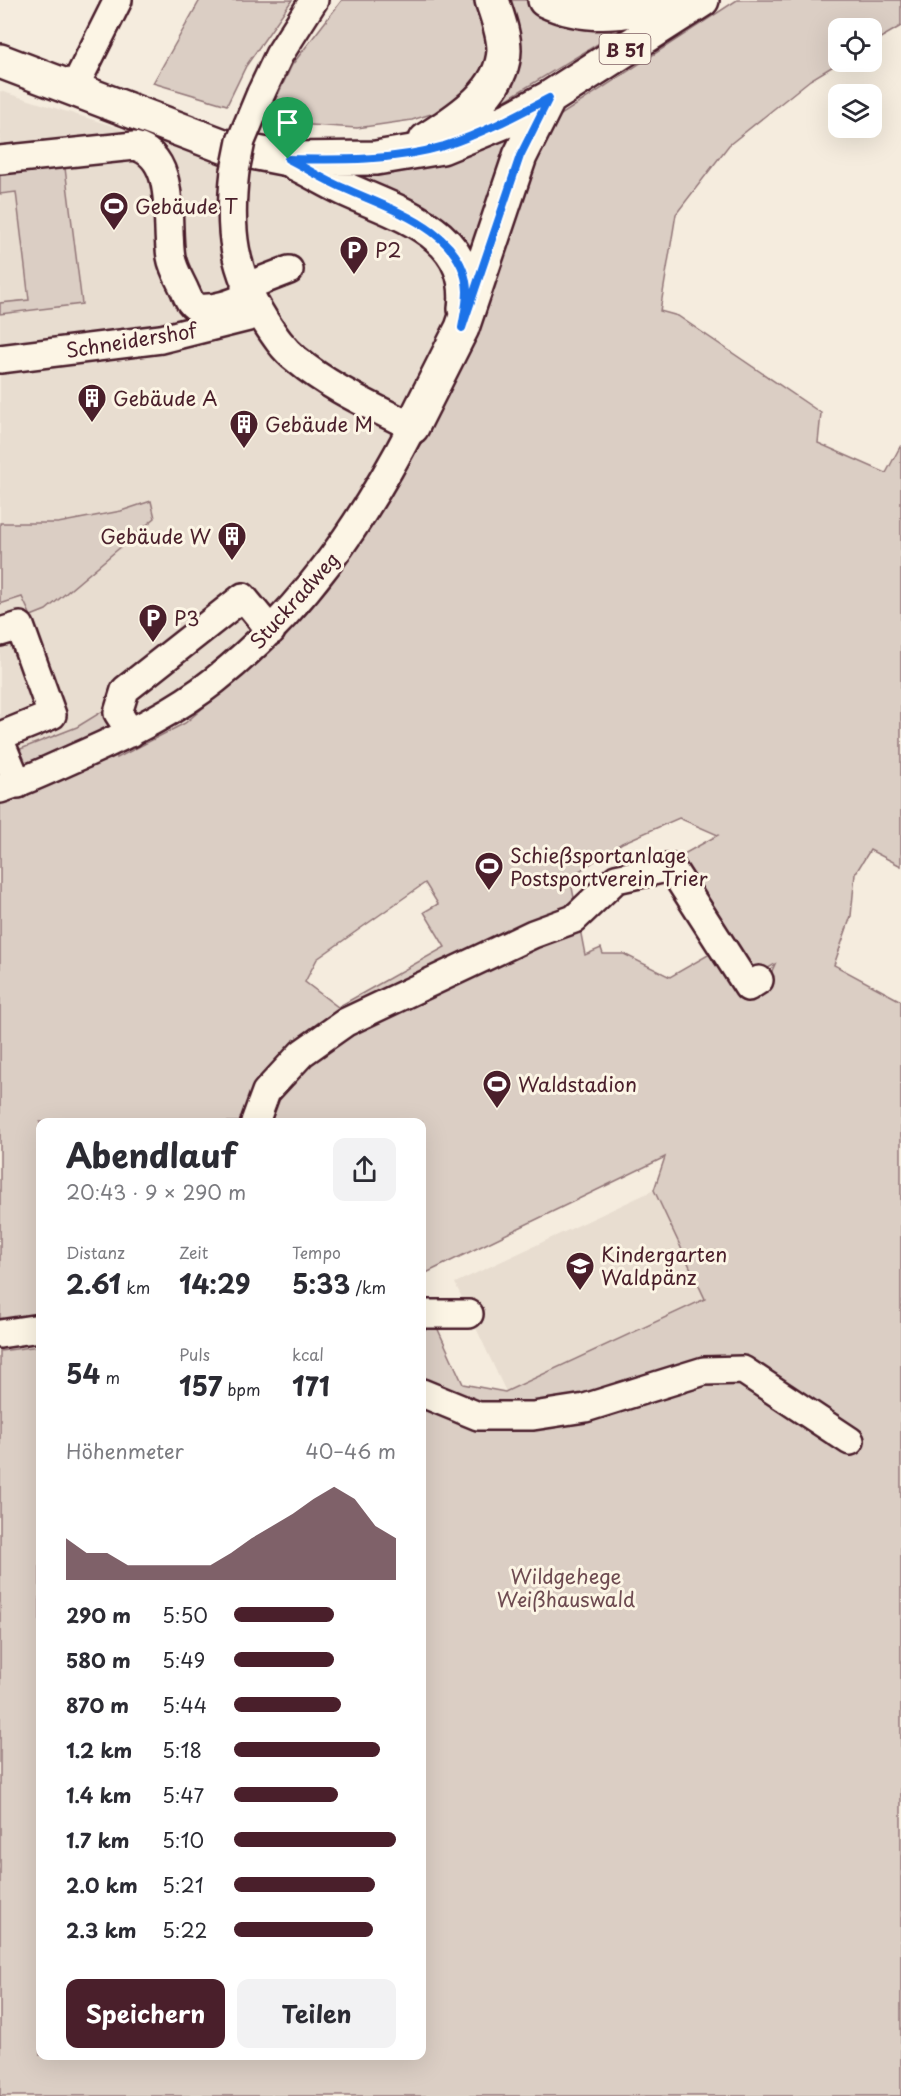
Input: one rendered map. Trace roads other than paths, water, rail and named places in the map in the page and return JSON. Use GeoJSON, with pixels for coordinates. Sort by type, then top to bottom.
{"type":"FeatureCollection","features":[{"type":"Feature","properties":{"kind":"main road"},"geometry":{"type":"LineString","coordinates":[[403,154],[455,122],[482,98],[495,79],[504,52],[501,30],[492,0]]}},
{"type":"Feature","properties":{"kind":"main road"},"geometry":{"type":"LineString","coordinates":[[545,0],[560,7],[592,13],[621,12],[674,0]]}},
{"type":"Feature","properties":{"kind":"main road","name":"B 51"},"geometry":{"type":"LineString","coordinates":[[0,61],[226,147],[288,159],[343,160],[403,154],[442,147],[478,134],[549,98],[702,0]]}},
{"type":"Feature","properties":{"kind":"main road"},"geometry":{"type":"LineString","coordinates":[[412,427],[462,328],[520,156],[549,98]]}},
{"type":"Feature","properties":{"kind":"main road"},"geometry":{"type":"LineString","coordinates":[[288,159],[345,189],[395,209],[436,235],[458,261],[467,290],[462,328]]}},
{"type":"Feature","properties":{"kind":"street"},"geometry":{"type":"LineString","coordinates":[[73,90],[118,0]]}},
{"type":"Feature","properties":{"kind":"street"},"geometry":{"type":"LineString","coordinates":[[314,0],[279,55],[241,141],[235,171],[231,224],[237,261],[252,299],[278,341],[314,373],[412,427]]}},
{"type":"Feature","properties":{"kind":"street","name":"Schneidershof"},"geometry":{"type":"LineString","coordinates":[[0,160],[134,146],[147,149],[163,174],[171,257],[190,303],[198,308],[225,306],[252,299]]}},
{"type":"Feature","properties":{"kind":"street"},"geometry":{"type":"LineString","coordinates":[[252,299],[290,270]]}},
{"type":"Feature","properties":{"kind":"street","name":"Schneidershof"},"geometry":{"type":"LineString","coordinates":[[0,359],[161,339],[252,299]]}},
{"type":"Feature","properties":{"kind":"street","name":"Stuckradweg"},"geometry":{"type":"LineString","coordinates":[[9,786],[131,733],[214,681],[271,631],[348,539],[378,492],[412,427]]}},
{"type":"Feature","properties":{"kind":"street"},"geometry":{"type":"LineString","coordinates":[[131,733],[118,712],[125,690],[243,597],[271,631]]}},
{"type":"Feature","properties":{"kind":"street"},"geometry":{"type":"LineString","coordinates":[[0,632],[20,626],[52,715],[0,736]]}},
{"type":"Feature","properties":{"kind":"street"},"geometry":{"type":"LineString","coordinates":[[0,741],[9,786]]}},
{"type":"Feature","properties":{"kind":"street"},"geometry":{"type":"LineString","coordinates":[[256,1118],[266,1092],[302,1053],[346,1022],[533,934],[574,919],[616,879],[671,867],[748,987],[759,980]]}},
{"type":"Feature","properties":{"kind":"street"},"geometry":{"type":"LineString","coordinates":[[426,1314],[470,1314]]}},
{"type":"Feature","properties":{"kind":"street"},"geometry":{"type":"LineString","coordinates":[[0,1334],[36,1329]]}},
{"type":"Feature","properties":{"kind":"street"},"geometry":{"type":"LineString","coordinates":[[426,1395],[478,1416],[532,1416],[585,1407],[704,1371],[742,1370],[850,1441]]}},
{"type":"Feature","properties":{"kind":"place","name":"Gebäude T"},"geometry":{"type":"Point","coordinates":[114,232]}},
{"type":"Feature","properties":{"kind":"place","name":"P2"},"geometry":{"type":"Point","coordinates":[354,276]}},
{"type":"Feature","properties":{"kind":"place","name":"Gebäude A"},"geometry":{"type":"Point","coordinates":[92,424]}},
{"type":"Feature","properties":{"kind":"place","name":"Gebäude M"},"geometry":{"type":"Point","coordinates":[244,450]}},
{"type":"Feature","properties":{"kind":"place","name":"Gebäude W"},"geometry":{"type":"Point","coordinates":[232,562]}},
{"type":"Feature","properties":{"kind":"place","name":"P3"},"geometry":{"type":"Point","coordinates":[153,644]}},
{"type":"Feature","properties":{"kind":"place","name":"Schießsportanlage Postsportverein Trier"},"geometry":{"type":"Point","coordinates":[489,892]}},
{"type":"Feature","properties":{"kind":"place","name":"Waldstadion"},"geometry":{"type":"Point","coordinates":[497,1110]}},
{"type":"Feature","properties":{"kind":"place","name":"Kindergarten Waldpänz"},"geometry":{"type":"Point","coordinates":[580,1292]}},
{"type":"Feature","properties":{"kind":"park label","name":"Wildgehege Weißhauswald"},"geometry":{"type":"Point","coordinates":[566,1588]}}]}
